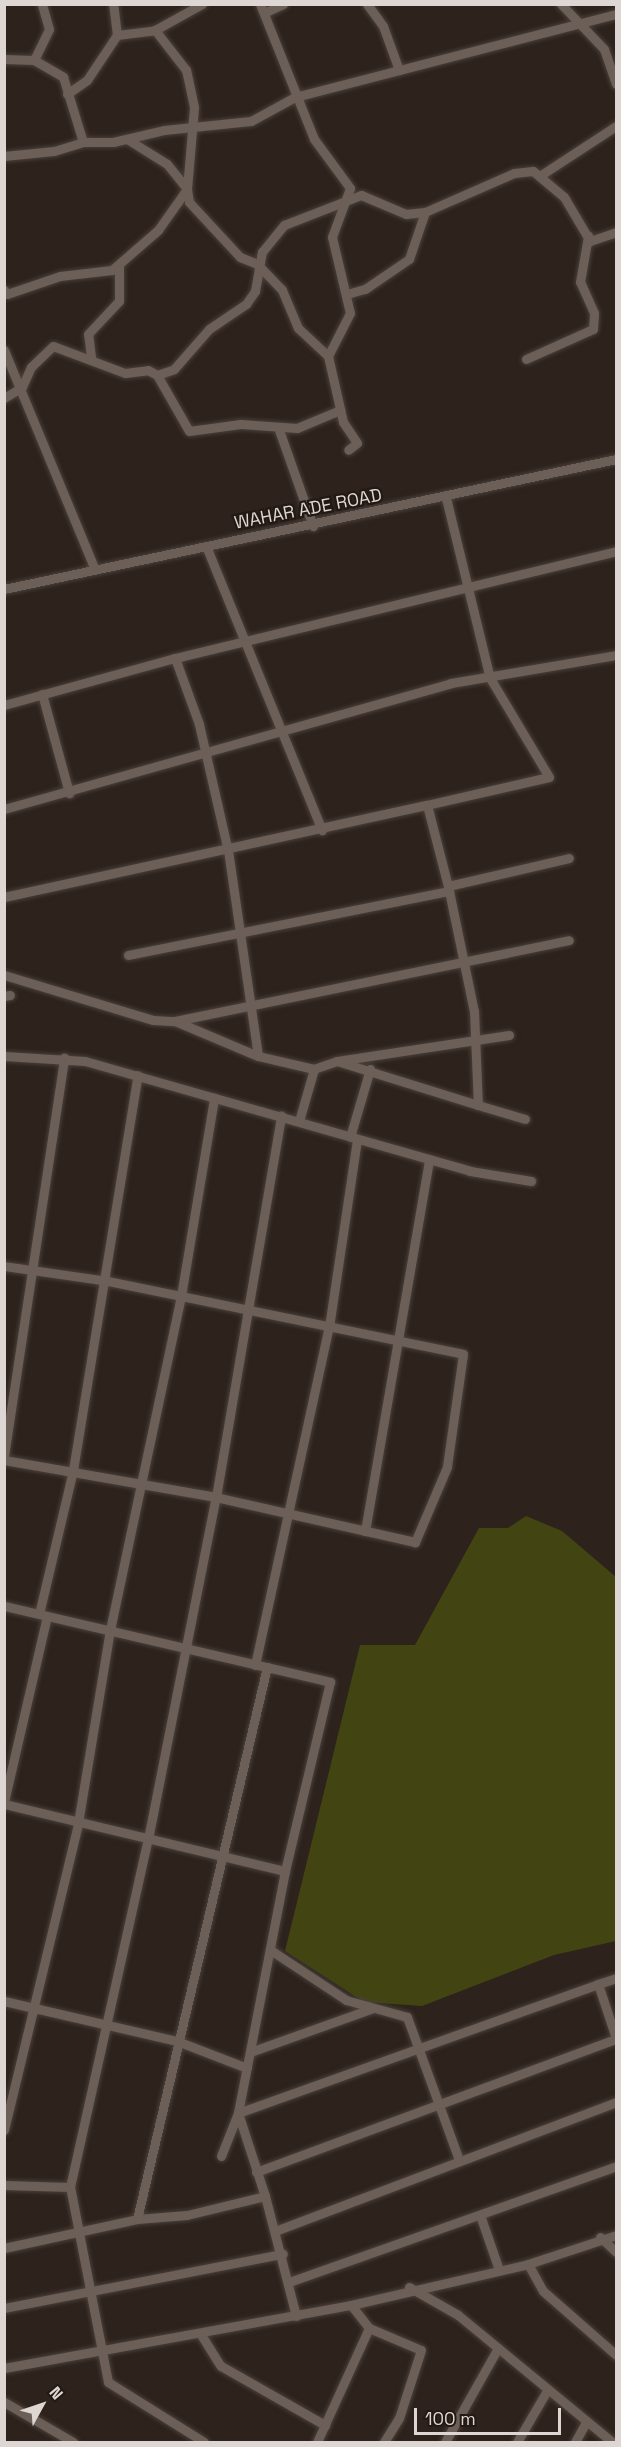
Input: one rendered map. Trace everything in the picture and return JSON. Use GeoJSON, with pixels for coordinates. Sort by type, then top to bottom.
{"type":"FeatureCollection","features":[{"type":"Feature","properties":{"kind":"street"},"geometry":{"type":"LineString","coordinates":[[34,60],[49,29],[42,4]]}},
{"type":"Feature","properties":{"kind":"street"},"geometry":{"type":"LineString","coordinates":[[67,94],[87,80],[117,36],[113,4]]}},
{"type":"Feature","properties":{"kind":"street"},"geometry":{"type":"LineString","coordinates":[[117,36],[155,30],[202,4]]}},
{"type":"Feature","properties":{"kind":"street"},"geometry":{"type":"LineString","coordinates":[[283,4],[263,8],[295,96],[314,139],[350,188],[342,202],[332,237],[350,312],[328,356]]}},
{"type":"Feature","properties":{"kind":"street"},"geometry":{"type":"LineString","coordinates":[[367,4],[383,26],[399,70]]}},
{"type":"Feature","properties":{"kind":"street"},"geometry":{"type":"LineString","coordinates":[[561,4],[579,20],[604,49],[616,84]]}},
{"type":"Feature","properties":{"kind":"street"},"geometry":{"type":"LineString","coordinates":[[4,156],[54,151],[83,141],[126,139],[188,128],[251,121],[295,96],[579,20],[616,14]]}},
{"type":"Feature","properties":{"kind":"street"},"geometry":{"type":"LineString","coordinates":[[155,30],[186,70],[194,107],[188,128],[186,189],[189,202],[240,257],[257,264],[282,290],[297,328],[328,356],[340,411],[357,443],[348,450]]}},
{"type":"Feature","properties":{"kind":"street"},"geometry":{"type":"LineString","coordinates":[[4,59],[34,60],[42,69],[60,73],[83,141]]}},
{"type":"Feature","properties":{"kind":"street"},"geometry":{"type":"LineString","coordinates":[[157,375],[183,363],[209,329],[246,304],[255,291],[257,264],[284,225],[318,216],[342,202],[371,196],[397,211],[425,212],[514,173],[542,175],[616,126]]}},
{"type":"Feature","properties":{"kind":"street"},"geometry":{"type":"LineString","coordinates":[[126,139],[167,164],[186,189]]}},
{"type":"Feature","properties":{"kind":"street"},"geometry":{"type":"LineString","coordinates":[[542,175],[564,197],[590,241],[600,240],[616,232]]}},
{"type":"Feature","properties":{"kind":"street"},"geometry":{"type":"LineString","coordinates":[[4,290],[7,294],[60,276],[119,266],[158,230],[186,189]]}},
{"type":"Feature","properties":{"kind":"street"},"geometry":{"type":"LineString","coordinates":[[347,294],[365,289],[409,259],[425,212]]}},
{"type":"Feature","properties":{"kind":"street"},"geometry":{"type":"LineString","coordinates":[[526,359],[593,329],[594,314],[580,282],[588,236]]}},
{"type":"Feature","properties":{"kind":"street"},"geometry":{"type":"LineString","coordinates":[[91,357],[88,334],[118,301],[119,266]]}},
{"type":"Feature","properties":{"kind":"street"},"geometry":{"type":"LineString","coordinates":[[4,398],[22,387],[31,367],[53,345],[91,357],[125,373],[148,370],[157,375],[189,431],[241,424],[279,430],[309,426],[340,411]]}},
{"type":"Feature","properties":{"kind":"street"},"geometry":{"type":"LineString","coordinates":[[4,350],[22,387],[94,567]]}},
{"type":"Feature","properties":{"kind":"street"},"geometry":{"type":"LineString","coordinates":[[279,430],[313,526]]}},
{"type":"Feature","properties":{"kind":"street","name":"WAHAR ADE ROAD"},"geometry":{"type":"LineString","coordinates":[[4,589],[94,567],[313,526],[446,498],[616,459]]}},
{"type":"Feature","properties":{"kind":"street"},"geometry":{"type":"LineString","coordinates":[[4,897],[228,851],[549,777],[490,678],[466,588],[446,498]]}},
{"type":"Feature","properties":{"kind":"street"},"geometry":{"type":"LineString","coordinates":[[206,546],[322,830]]}},
{"type":"Feature","properties":{"kind":"street"},"geometry":{"type":"LineString","coordinates":[[4,705],[175,658],[616,550]]}},
{"type":"Feature","properties":{"kind":"street"},"geometry":{"type":"LineString","coordinates":[[4,809],[207,756],[451,683],[616,655]]}},
{"type":"Feature","properties":{"kind":"street"},"geometry":{"type":"LineString","coordinates":[[175,658],[207,756],[228,851],[254,1005],[258,1056]]}},
{"type":"Feature","properties":{"kind":"street"},"geometry":{"type":"LineString","coordinates":[[42,694],[69,793]]}},
{"type":"Feature","properties":{"kind":"street"},"geometry":{"type":"LineString","coordinates":[[428,805],[449,889],[477,1040],[478,1105]]}},
{"type":"Feature","properties":{"kind":"street"},"geometry":{"type":"LineString","coordinates":[[128,955],[449,889],[569,858]]}},
{"type":"Feature","properties":{"kind":"street"},"geometry":{"type":"LineString","coordinates":[[4,975],[153,1020],[176,1021],[464,964],[569,940]]}},
{"type":"Feature","properties":{"kind":"street"},"geometry":{"type":"LineString","coordinates":[[176,1021],[258,1056],[314,1069],[337,1061],[509,1035]]}},
{"type":"Feature","properties":{"kind":"street"},"geometry":{"type":"LineString","coordinates":[[4,1056],[64,1057],[138,1075],[429,1160],[531,1182]]}},
{"type":"Feature","properties":{"kind":"street"},"geometry":{"type":"LineString","coordinates":[[4,1266],[34,1270],[108,1281],[400,1343],[463,1354],[447,1467],[415,1542],[216,1497],[140,1485],[4,1458],[34,1270],[64,1057]]}},
{"type":"Feature","properties":{"kind":"street"},"geometry":{"type":"LineString","coordinates":[[337,1061],[370,1069],[525,1119]]}},
{"type":"Feature","properties":{"kind":"street"},"geometry":{"type":"LineString","coordinates":[[299,1121],[314,1069]]}},
{"type":"Feature","properties":{"kind":"street"},"geometry":{"type":"LineString","coordinates":[[255,1665],[292,1513],[329,1327],[354,1138],[370,1069]]}},
{"type":"Feature","properties":{"kind":"street"},"geometry":{"type":"LineString","coordinates":[[138,1075],[108,1281],[73,1470],[4,1803],[78,1823],[285,1871]]}},
{"type":"Feature","properties":{"kind":"street"},"geometry":{"type":"LineString","coordinates":[[4,2130],[78,1823],[110,1630],[181,1296],[214,1098]]}},
{"type":"Feature","properties":{"kind":"street"},"geometry":{"type":"LineString","coordinates":[[204,2442],[120,2393],[103,2372],[92,2291],[70,2187],[148,1839],[216,1497],[251,1311],[281,1116]]}},
{"type":"Feature","properties":{"kind":"street"},"geometry":{"type":"LineString","coordinates":[[365,1531],[400,1343],[429,1160]]}},
{"type":"Feature","properties":{"kind":"street"},"geometry":{"type":"LineString","coordinates":[[4,1606],[330,1682],[285,1871],[253,2051],[247,2068],[238,2113],[222,2156]]}},
{"type":"Feature","properties":{"kind":"street"},"geometry":{"type":"LineString","coordinates":[[137,2219],[220,1856],[267,1667]]}},
{"type":"Feature","properties":{"kind":"street"},"geometry":{"type":"LineString","coordinates":[[272,1951],[320,1985],[373,2008],[406,2017],[459,2160]]}},
{"type":"Feature","properties":{"kind":"street"},"geometry":{"type":"LineString","coordinates":[[238,2113],[419,2051],[616,1978]]}},
{"type":"Feature","properties":{"kind":"street"},"geometry":{"type":"LineString","coordinates":[[256,2172],[616,2038],[598,1984]]}},
{"type":"Feature","properties":{"kind":"street"},"geometry":{"type":"LineString","coordinates":[[4,2001],[177,2042],[247,2068]]}},
{"type":"Feature","properties":{"kind":"street"},"geometry":{"type":"LineString","coordinates":[[253,2051],[373,2008]]}},
{"type":"Feature","properties":{"kind":"street"},"geometry":{"type":"LineString","coordinates":[[275,2231],[616,2102]]}},
{"type":"Feature","properties":{"kind":"street"},"geometry":{"type":"LineString","coordinates":[[238,2113],[283,2254],[296,2316]]}},
{"type":"Feature","properties":{"kind":"street"},"geometry":{"type":"LineString","coordinates":[[290,2282],[616,2166]]}},
{"type":"Feature","properties":{"kind":"street"},"geometry":{"type":"LineString","coordinates":[[4,2185],[70,2187]]}},
{"type":"Feature","properties":{"kind":"street"},"geometry":{"type":"LineString","coordinates":[[4,2248],[137,2219],[187,2215],[265,2196]]}},
{"type":"Feature","properties":{"kind":"street"},"geometry":{"type":"LineString","coordinates":[[480,2215],[499,2270]]}},
{"type":"Feature","properties":{"kind":"street"},"geometry":{"type":"LineString","coordinates":[[4,2368],[102,2354],[200,2333],[351,2306],[409,2287],[528,2264],[600,2237],[616,2235]]}},
{"type":"Feature","properties":{"kind":"street"},"geometry":{"type":"LineString","coordinates":[[600,2237],[616,2252]]}},
{"type":"Feature","properties":{"kind":"street"},"geometry":{"type":"LineString","coordinates":[[4,2308],[283,2254]]}},
{"type":"Feature","properties":{"kind":"street"},"geometry":{"type":"LineString","coordinates":[[528,2264],[543,2291],[616,2355]]}},
{"type":"Feature","properties":{"kind":"street"},"geometry":{"type":"LineString","coordinates":[[409,2287],[438,2301],[612,2442]]}},
{"type":"Feature","properties":{"kind":"street"},"geometry":{"type":"LineString","coordinates":[[351,2306],[369,2328],[421,2350],[399,2418],[384,2442]]}},
{"type":"Feature","properties":{"kind":"street"},"geometry":{"type":"LineString","coordinates":[[317,2442],[369,2328]]}},
{"type":"Feature","properties":{"kind":"street"},"geometry":{"type":"LineString","coordinates":[[200,2333],[221,2366],[325,2424]]}},
{"type":"Feature","properties":{"kind":"street"},"geometry":{"type":"LineString","coordinates":[[445,2442],[498,2348]]}},
{"type":"Feature","properties":{"kind":"street"},"geometry":{"type":"LineString","coordinates":[[517,2442],[548,2389]]}},
{"type":"Feature","properties":{"kind":"street"},"geometry":{"type":"LineString","coordinates":[[4,2402],[73,2442]]}},
{"type":"Feature","properties":{"kind":"street"},"geometry":{"type":"LineString","coordinates":[[575,2442],[586,2422]]}},
{"type":"Feature","properties":{"kind":"green space"},"geometry":{"type":"Polygon","coordinates":[[[526,1516],[562,1531],[616,1577],[616,1941],[554,1955],[422,2006],[364,2002],[285,1951],[360,1645],[415,1645],[479,1528],[508,1528],[526,1516]]]}}]}
